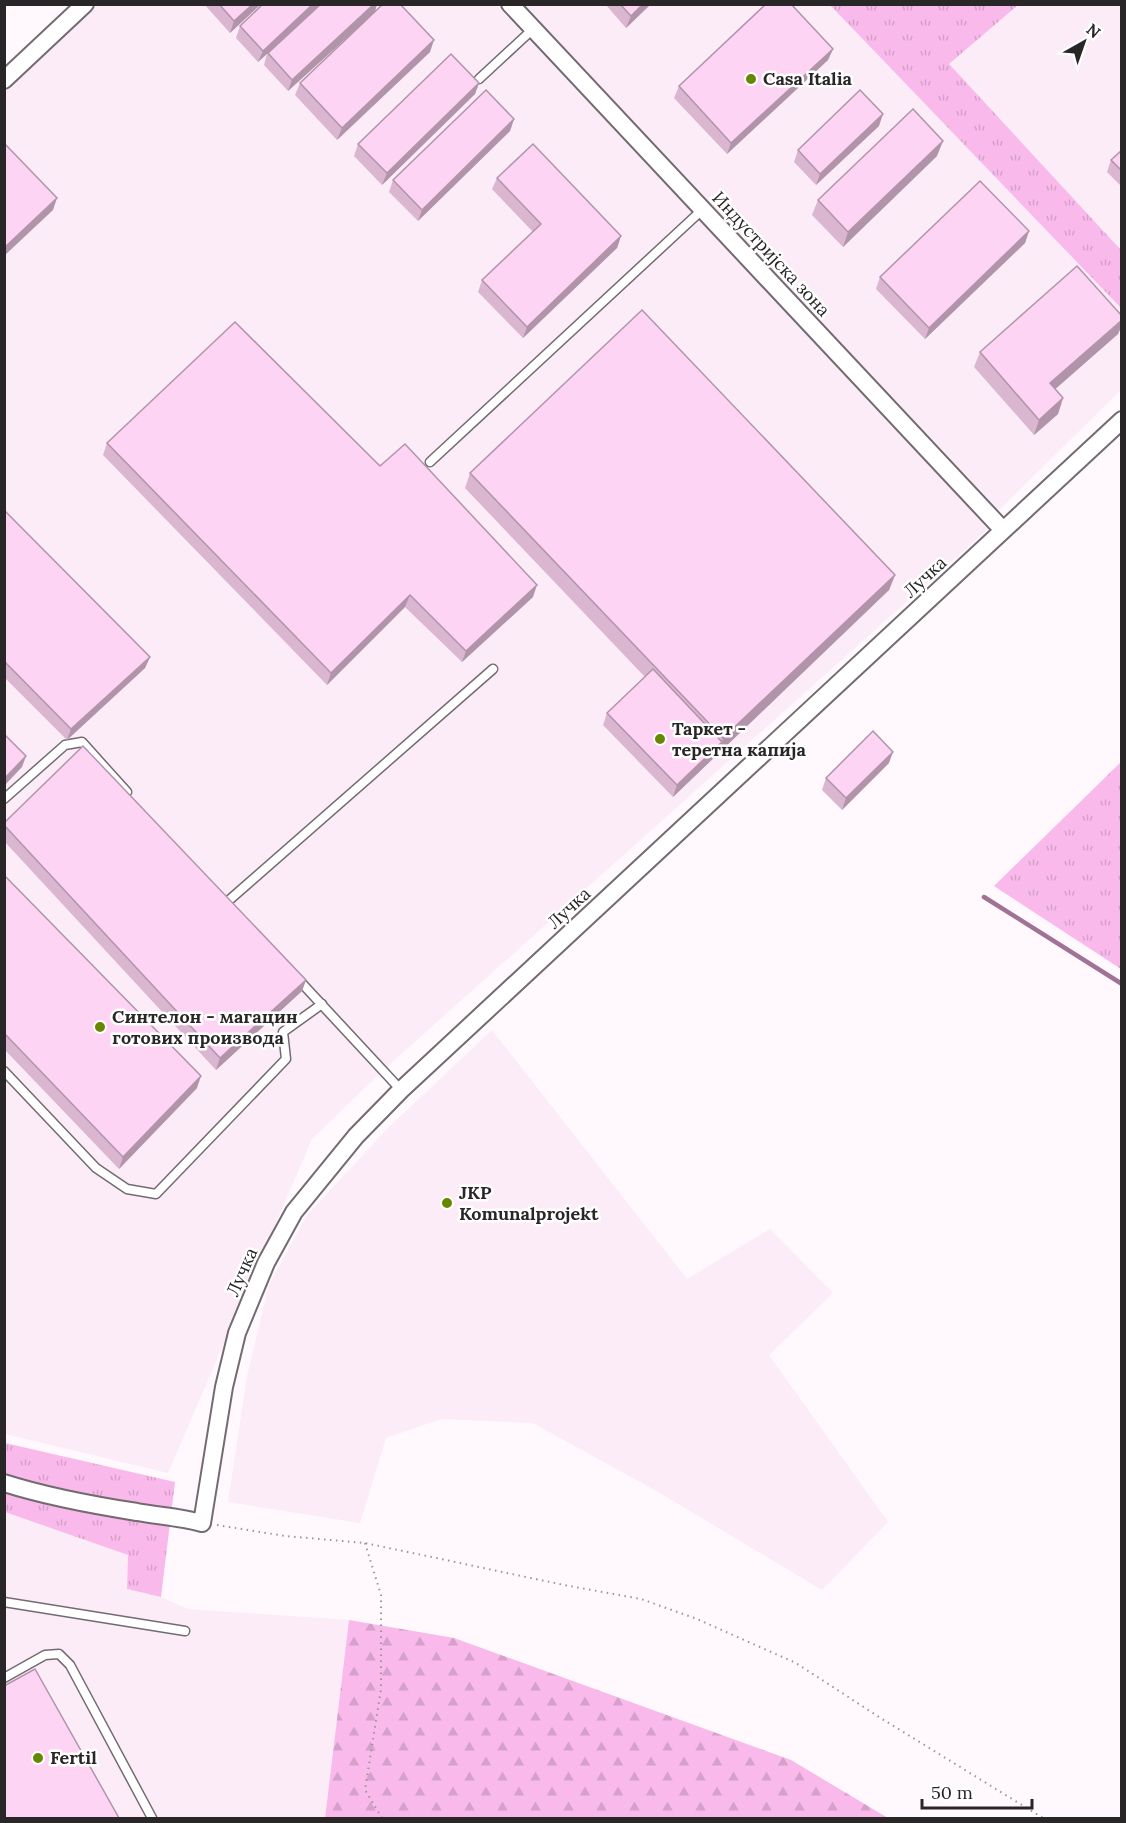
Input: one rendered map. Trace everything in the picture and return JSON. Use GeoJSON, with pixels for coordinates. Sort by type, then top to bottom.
{"type":"FeatureCollection","features":[{"type":"Feature","properties":{"kind":"street"},"geometry":{"type":"LineString","coordinates":[[4,80],[85,4]]}},
{"type":"Feature","properties":{"kind":"street","name":"Индустријска зона"},"geometry":{"type":"LineString","coordinates":[[510,4],[1003,530]]}},
{"type":"Feature","properties":{"kind":"street","name":"Лучка"},"geometry":{"type":"LineString","coordinates":[[202,1523],[224,1387],[237,1333],[266,1263],[294,1212],[356,1136],[401,1090],[1122,420]]}},
{"type":"Feature","properties":{"kind":"street"},"geometry":{"type":"LineString","coordinates":[[4,1483],[42,1495],[138,1512],[176,1516],[202,1523]]}},
{"type":"Feature","properties":{"kind":"lane"},"geometry":{"type":"LineString","coordinates":[[479,79],[533,30]]}},
{"type":"Feature","properties":{"kind":"lane"},"geometry":{"type":"LineString","coordinates":[[430,462],[702,210]]}},
{"type":"Feature","properties":{"kind":"lane"},"geometry":{"type":"LineString","coordinates":[[226,902],[493,669]]}},
{"type":"Feature","properties":{"kind":"lane"},"geometry":{"type":"LineString","coordinates":[[4,799],[65,746],[82,742],[130,796]]}},
{"type":"Feature","properties":{"kind":"lane"},"geometry":{"type":"LineString","coordinates":[[219,893],[234,910]]}},
{"type":"Feature","properties":{"kind":"lane"},"geometry":{"type":"LineString","coordinates":[[290,970],[401,1090]]}},
{"type":"Feature","properties":{"kind":"lane"},"geometry":{"type":"LineString","coordinates":[[4,1071],[96,1168],[127,1189],[156,1194],[286,1059],[283,1032],[322,1004]]}},
{"type":"Feature","properties":{"kind":"lane"},"geometry":{"type":"LineString","coordinates":[[4,1602],[185,1631]]}},
{"type":"Feature","properties":{"kind":"lane"},"geometry":{"type":"LineString","coordinates":[[4,1678],[45,1655],[59,1654],[70,1665],[153,1818]]}},
{"type":"Feature","properties":{"kind":"path"},"geometry":{"type":"LineString","coordinates":[[202,1523],[285,1536],[365,1543],[641,1599],[697,1619],[796,1663],[1043,1818]]}},
{"type":"Feature","properties":{"kind":"path"},"geometry":{"type":"LineString","coordinates":[[365,1543],[381,1594],[381,1689],[365,1790],[382,1818]]}},
{"type":"Feature","properties":{"kind":"shaded area"},"geometry":{"type":"Polygon","coordinates":[[[91,5],[496,5],[990,527],[380,1073],[312,1139],[168,1473],[5,1434],[4,81],[91,5]]]}},
{"type":"Feature","properties":{"kind":"shaded area"},"geometry":{"type":"Polygon","coordinates":[[[521,5],[830,5],[1121,308],[1121,390],[999,510],[521,5]]]}},
{"type":"Feature","properties":{"kind":"shaded area"},"geometry":{"type":"Polygon","coordinates":[[[1018,5],[1121,5],[1121,250],[948,64],[1018,5]]]}},
{"type":"Feature","properties":{"kind":"shaded area"},"geometry":{"type":"Polygon","coordinates":[[[492,1030],[687,1279],[770,1229],[833,1293],[769,1355],[888,1522],[822,1590],[660,1493],[533,1423],[441,1419],[386,1438],[360,1523],[228,1502],[247,1376],[269,1285],[307,1215],[388,1128],[492,1030]]]}},
{"type":"Feature","properties":{"kind":"shaded area"},"geometry":{"type":"Polygon","coordinates":[[[5,1512],[128,1555],[127,1589],[161,1597],[188,1609],[349,1620],[325,1818],[5,1818],[5,1512]]]}},
{"type":"Feature","properties":{"kind":"green space"},"geometry":{"type":"Polygon","coordinates":[[[830,5],[1018,5],[949,64],[1121,250],[1121,308],[830,5]]]}},
{"type":"Feature","properties":{"kind":"green space"},"geometry":{"type":"Polygon","coordinates":[[[1121,762],[1121,969],[994,886],[1121,762]]]}},
{"type":"Feature","properties":{"kind":"green space"},"geometry":{"type":"Polygon","coordinates":[[[5,1443],[175,1482],[161,1597],[127,1589],[128,1555],[5,1512],[5,1443]]]}},
{"type":"Feature","properties":{"kind":"green space"},"geometry":{"type":"Polygon","coordinates":[[[349,1620],[454,1638],[791,1760],[888,1818],[325,1818],[349,1620]]]}},
{"type":"Feature","properties":{"kind":"building"},"geometry":{"type":"Polygon","coordinates":[[[219,4],[253,4],[234,21],[219,4]]]}},
{"type":"Feature","properties":{"kind":"building"},"geometry":{"type":"Polygon","coordinates":[[[263,4],[313,4],[263,51],[240,26],[263,4]]]}},
{"type":"Feature","properties":{"kind":"building"},"geometry":{"type":"Polygon","coordinates":[[[321,4],[374,4],[292,80],[268,53],[321,4]]]}},
{"type":"Feature","properties":{"kind":"building"},"geometry":{"type":"Polygon","coordinates":[[[383,4],[400,4],[434,40],[342,128],[300,83],[383,4]]]}},
{"type":"Feature","properties":{"kind":"building"},"geometry":{"type":"Polygon","coordinates":[[[620,4],[643,4],[631,16],[620,4]]]}},
{"type":"Feature","properties":{"kind":"building","name":"Casa Italia"},"geometry":{"type":"Polygon","coordinates":[[[766,4],[791,4],[833,49],[731,143],[679,86],[766,4]]]}},
{"type":"Feature","properties":{"kind":"building"},"geometry":{"type":"Polygon","coordinates":[[[451,54],[479,83],[387,173],[358,144],[451,54]]]}},
{"type":"Feature","properties":{"kind":"building"},"geometry":{"type":"Polygon","coordinates":[[[486,90],[514,119],[422,210],[393,180],[486,90]]]}},
{"type":"Feature","properties":{"kind":"building"},"geometry":{"type":"Polygon","coordinates":[[[860,90],[883,114],[820,174],[798,150],[860,90]]]}},
{"type":"Feature","properties":{"kind":"building"},"geometry":{"type":"Polygon","coordinates":[[[913,109],[943,141],[848,232],[818,200],[913,109]]]}},
{"type":"Feature","properties":{"kind":"building"},"geometry":{"type":"Polygon","coordinates":[[[4,143],[57,198],[4,248],[4,143]]]}},
{"type":"Feature","properties":{"kind":"building"},"geometry":{"type":"Polygon","coordinates":[[[533,144],[621,236],[527,327],[482,280],[541,224],[497,178],[533,144]]]}},
{"type":"Feature","properties":{"kind":"building"},"geometry":{"type":"Polygon","coordinates":[[[1122,150],[1122,171],[1111,160],[1122,150]]]}},
{"type":"Feature","properties":{"kind":"building"},"geometry":{"type":"Polygon","coordinates":[[[980,181],[1029,231],[929,328],[880,277],[980,181]]]}},
{"type":"Feature","properties":{"kind":"building"},"geometry":{"type":"Polygon","coordinates":[[[1077,266],[1122,316],[1122,320],[1050,383],[1063,398],[1039,420],[980,352],[1077,266]]]}},
{"type":"Feature","properties":{"kind":"building"},"geometry":{"type":"Polygon","coordinates":[[[642,310],[895,575],[723,738],[470,473],[642,310]]]}},
{"type":"Feature","properties":{"kind":"building"},"geometry":{"type":"Polygon","coordinates":[[[235,322],[380,466],[405,444],[537,585],[466,651],[410,595],[331,673],[107,443],[235,322]]]}},
{"type":"Feature","properties":{"kind":"building"},"geometry":{"type":"Polygon","coordinates":[[[4,510],[150,657],[71,729],[4,661],[4,510]]]}},
{"type":"Feature","properties":{"kind":"building","name":"Таркет - теретна капија"},"geometry":{"type":"Polygon","coordinates":[[[653,669],[722,742],[677,785],[607,713],[653,669]]]}},
{"type":"Feature","properties":{"kind":"building"},"geometry":{"type":"Polygon","coordinates":[[[873,731],[893,752],[846,798],[826,778],[873,731]]]}},
{"type":"Feature","properties":{"kind":"building"},"geometry":{"type":"Polygon","coordinates":[[[4,734],[26,756],[4,779],[4,734]]]}},
{"type":"Feature","properties":{"kind":"building"},"geometry":{"type":"Polygon","coordinates":[[[83,746],[306,980],[220,1058],[4,825],[83,746]]]}},
{"type":"Feature","properties":{"kind":"building"},"geometry":{"type":"Polygon","coordinates":[[[4,875],[201,1076],[123,1157],[4,1033],[4,875]]]}},
{"type":"Feature","properties":{"kind":"building","name":"Fertil"},"geometry":{"type":"Polygon","coordinates":[[[35,1669],[119,1818],[4,1818],[4,1686],[35,1669]]]}},
{"type":"Feature","properties":{"kind":"waterway"},"geometry":{"type":"LineString","coordinates":[[984,897],[1122,984]]}},
{"type":"Feature","properties":{"kind":"place","name":"Casa Italia"},"geometry":{"type":"Point","coordinates":[751,79]}},
{"type":"Feature","properties":{"kind":"place","name":"Таркет - теретна капија"},"geometry":{"type":"Point","coordinates":[660,739]}},
{"type":"Feature","properties":{"kind":"place","name":"Синтелон - магацин готових производа"},"geometry":{"type":"Point","coordinates":[100,1027]}},
{"type":"Feature","properties":{"kind":"place","name":"JKP Komunalprojekt"},"geometry":{"type":"Point","coordinates":[447,1203]}},
{"type":"Feature","properties":{"kind":"place","name":"Fertil"},"geometry":{"type":"Point","coordinates":[38,1758]}}]}
